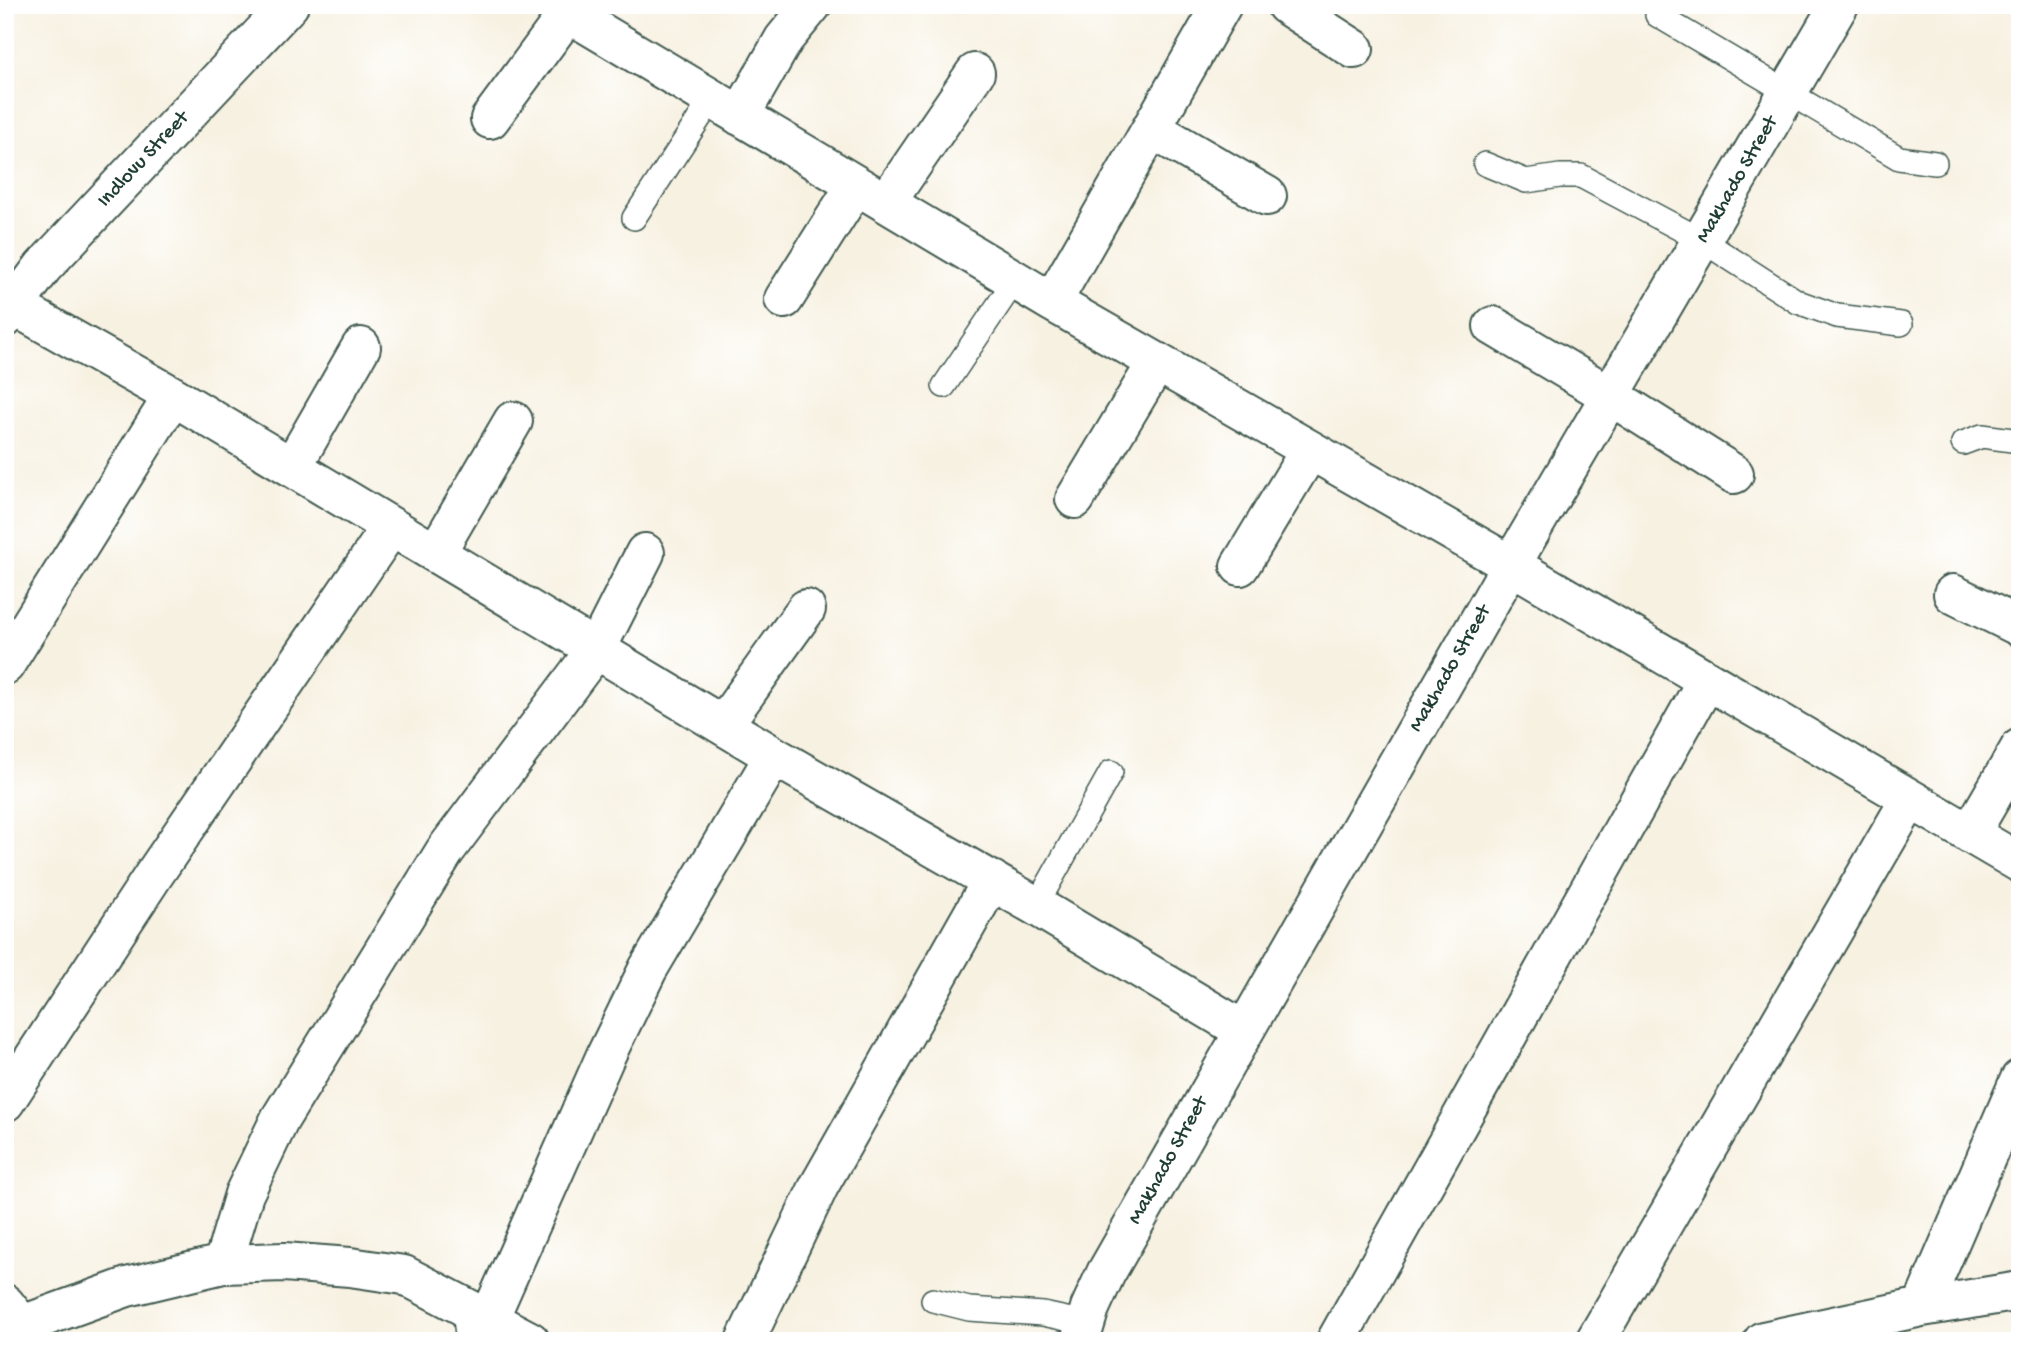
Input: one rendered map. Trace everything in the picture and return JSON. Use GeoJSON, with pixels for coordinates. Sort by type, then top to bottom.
{"type":"FeatureCollection","features":[{"type":"Feature","properties":{"kind":"street","name":"Indlovu Street"},"geometry":{"type":"LineString","coordinates":[[9,312],[43,267],[289,5]]}},
{"type":"Feature","properties":{"kind":"street"},"geometry":{"type":"LineString","coordinates":[[726,108],[812,5]]}},
{"type":"Feature","properties":{"kind":"street"},"geometry":{"type":"LineString","coordinates":[[1052,302],[1223,5]]}},
{"type":"Feature","properties":{"kind":"street"},"geometry":{"type":"LineString","coordinates":[[1286,5],[1354,49]]}},
{"type":"Feature","properties":{"kind":"street","name":"Makhado Street"},"geometry":{"type":"LineString","coordinates":[[1083,1332],[1106,1273],[1243,1030],[1839,5]]}},
{"type":"Feature","properties":{"kind":"street"},"geometry":{"type":"LineString","coordinates":[[490,119],[579,13],[726,108],[1052,302],[1511,565],[2020,863]]}},
{"type":"Feature","properties":{"kind":"street"},"geometry":{"type":"LineString","coordinates":[[784,299],[975,73]]}},
{"type":"Feature","properties":{"kind":"street"},"geometry":{"type":"LineString","coordinates":[[1152,129],[1267,196]]}},
{"type":"Feature","properties":{"kind":"street"},"geometry":{"type":"LineString","coordinates":[[9,312],[173,396],[774,756],[992,880],[1243,1030]]}},
{"type":"Feature","properties":{"kind":"street"},"geometry":{"type":"LineString","coordinates":[[1493,326],[1611,396],[1734,474]]}},
{"type":"Feature","properties":{"kind":"street"},"geometry":{"type":"LineString","coordinates":[[292,467],[361,347]]}},
{"type":"Feature","properties":{"kind":"street"},"geometry":{"type":"LineString","coordinates":[[1075,499],[1157,362]]}},
{"type":"Feature","properties":{"kind":"street"},"geometry":{"type":"LineString","coordinates":[[5,665],[173,396]]}},
{"type":"Feature","properties":{"kind":"street"},"geometry":{"type":"LineString","coordinates":[[436,553],[513,421]]}},
{"type":"Feature","properties":{"kind":"street"},"geometry":{"type":"LineString","coordinates":[[1240,566],[1310,450]]}},
{"type":"Feature","properties":{"kind":"street"},"geometry":{"type":"LineString","coordinates":[[5,1102],[153,876],[391,527]]}},
{"type":"Feature","properties":{"kind":"street"},"geometry":{"type":"LineString","coordinates":[[223,1264],[244,1194],[280,1119],[446,851],[597,648],[645,553]]}},
{"type":"Feature","properties":{"kind":"street"},"geometry":{"type":"LineString","coordinates":[[1953,594],[2020,627]]}},
{"type":"Feature","properties":{"kind":"street"},"geometry":{"type":"LineString","coordinates":[[723,725],[806,609]]}},
{"type":"Feature","properties":{"kind":"street"},"geometry":{"type":"LineString","coordinates":[[1336,1341],[1707,680]]}},
{"type":"Feature","properties":{"kind":"street"},"geometry":{"type":"LineString","coordinates":[[1970,834],[2020,748]]}},
{"type":"Feature","properties":{"kind":"street"},"geometry":{"type":"LineString","coordinates":[[473,1322],[648,969],[774,756]]}},
{"type":"Feature","properties":{"kind":"street"},"geometry":{"type":"LineString","coordinates":[[1595,1341],[1910,799]]}},
{"type":"Feature","properties":{"kind":"street"},"geometry":{"type":"LineString","coordinates":[[745,1341],[819,1186],[992,880]]}},
{"type":"Feature","properties":{"kind":"street"},"geometry":{"type":"LineString","coordinates":[[1922,1307],[2020,1079]]}},
{"type":"Feature","properties":{"kind":"street"},"geometry":{"type":"LineString","coordinates":[[16,1324],[127,1286],[223,1264],[284,1262],[404,1275],[473,1322],[530,1341]]}},
{"type":"Feature","properties":{"kind":"street"},"geometry":{"type":"LineString","coordinates":[[1763,1341],[1922,1307],[2020,1291]]}},
{"type":"Feature","properties":{"kind":"lane"},"geometry":{"type":"LineString","coordinates":[[1657,15],[1899,158],[1936,163]]}},
{"type":"Feature","properties":{"kind":"lane"},"geometry":{"type":"LineString","coordinates":[[634,218],[726,108]]}},
{"type":"Feature","properties":{"kind":"lane"},"geometry":{"type":"LineString","coordinates":[[1485,164],[1526,181],[1581,176],[1703,241],[1798,302],[1837,316],[1901,324]]}},
{"type":"Feature","properties":{"kind":"lane"},"geometry":{"type":"LineString","coordinates":[[944,386],[1015,280]]}},
{"type":"Feature","properties":{"kind":"lane"},"geometry":{"type":"LineString","coordinates":[[1962,443],[1982,436],[2020,441]]}},
{"type":"Feature","properties":{"kind":"lane"},"geometry":{"type":"LineString","coordinates":[[1036,906],[1111,772]]}},
{"type":"Feature","properties":{"kind":"lane"},"geometry":{"type":"LineString","coordinates":[[933,1300],[969,1310],[1043,1314],[1083,1332]]}}]}
